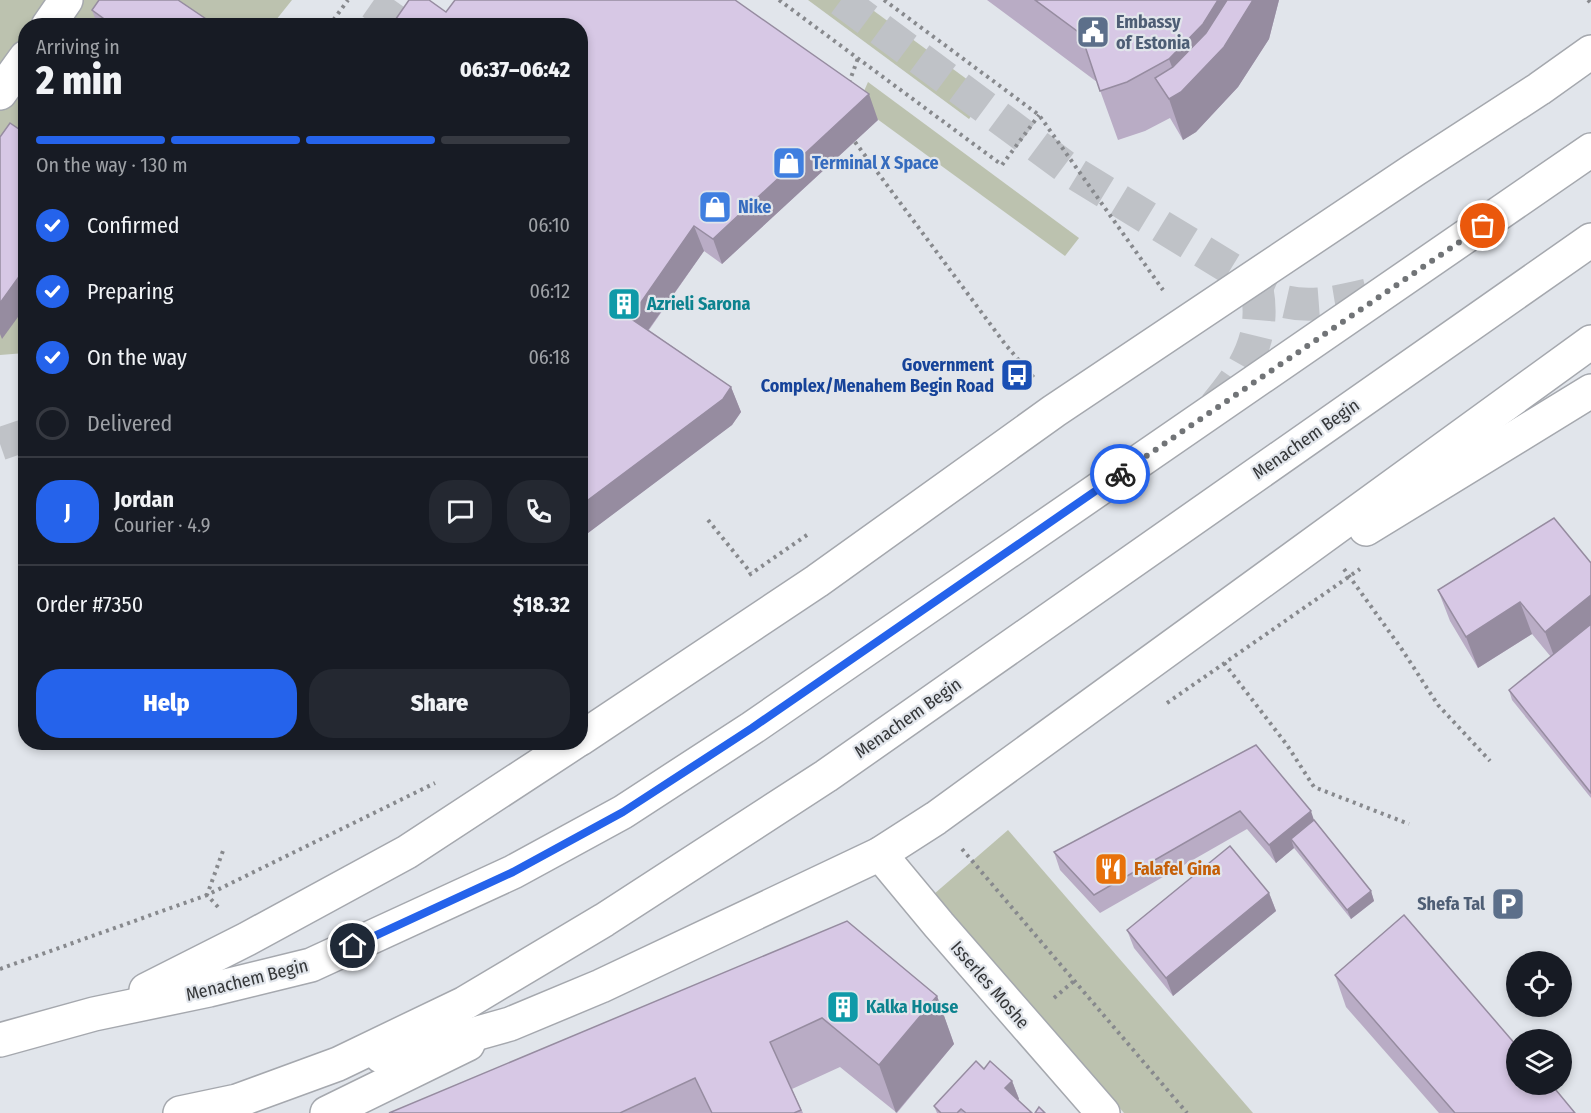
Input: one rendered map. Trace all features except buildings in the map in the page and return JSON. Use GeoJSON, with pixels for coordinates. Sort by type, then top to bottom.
{"type":"FeatureCollection","features":[{"type":"Feature","properties":{"kind":"main road"},"geometry":{"type":"LineString","coordinates":[[54,18],[66,0]]}},
{"type":"Feature","properties":{"kind":"main road"},"geometry":{"type":"LineString","coordinates":[[588,734],[817,581],[1054,411],[1539,89],[1591,52]]}},
{"type":"Feature","properties":{"kind":"main road"},"geometry":{"type":"LineString","coordinates":[[0,93],[18,68]]}},
{"type":"Feature","properties":{"kind":"main road","name":"Menachem Begin"},"geometry":{"type":"LineString","coordinates":[[0,1040],[94,1014],[209,990],[310,965],[396,928],[513,872],[623,812],[762,722],[1591,150]]}},
{"type":"Feature","properties":{"kind":"main road","name":"Menachem Begin"},"geometry":{"type":"LineString","coordinates":[[180,1113],[237,1101],[338,1064],[465,1003],[604,920],[825,776],[1591,240]]}},
{"type":"Feature","properties":{"kind":"main road"},"geometry":{"type":"LineString","coordinates":[[327,1113],[510,1024],[601,986],[880,854],[936,818],[1591,342]]}},
{"type":"Feature","properties":{"kind":"main road"},"geometry":{"type":"LineString","coordinates":[[1143,668],[1200,632],[1340,563],[1591,391]]}},
{"type":"Feature","properties":{"kind":"main road"},"geometry":{"type":"LineString","coordinates":[[94,1014],[179,975],[407,852],[563,750]]}},
{"type":"Feature","properties":{"kind":"main road","name":"Isserles Moshe"},"geometry":{"type":"LineString","coordinates":[[880,854],[939,926],[1103,1113]]}},
{"type":"Feature","properties":{"kind":"main road"},"geometry":{"type":"LineString","coordinates":[[338,1064],[428,1047],[510,1024]]}},
{"type":"Feature","properties":{"kind":"path"},"geometry":{"type":"LineString","coordinates":[[335,18],[348,0]]}},
{"type":"Feature","properties":{"kind":"path"},"geometry":{"type":"LineString","coordinates":[[779,0],[1002,165],[1039,115]]}},
{"type":"Feature","properties":{"kind":"path"},"geometry":{"type":"LineString","coordinates":[[884,0],[1039,115],[1137,252]]}},
{"type":"Feature","properties":{"kind":"path"},"geometry":{"type":"LineString","coordinates":[[849,88],[850,77],[858,58]]}},
{"type":"Feature","properties":{"kind":"path"},"geometry":{"type":"LineString","coordinates":[[855,142],[1005,344],[1035,380],[1054,411]]}},
{"type":"Feature","properties":{"kind":"path"},"geometry":{"type":"LineString","coordinates":[[708,520],[751,573]]}},
{"type":"Feature","properties":{"kind":"path"},"geometry":{"type":"LineString","coordinates":[[1158,709],[1225,664],[1340,563],[1369,563]]}},
{"type":"Feature","properties":{"kind":"path"},"geometry":{"type":"LineString","coordinates":[[1340,563],[1401,648],[1438,705],[1490,761]]}},
{"type":"Feature","properties":{"kind":"path"},"geometry":{"type":"LineString","coordinates":[[1200,632],[1287,745],[1314,787],[1409,824]]}},
{"type":"Feature","properties":{"kind":"path"},"geometry":{"type":"LineString","coordinates":[[0,969],[207,895],[437,782]]}},
{"type":"Feature","properties":{"kind":"path"},"geometry":{"type":"LineString","coordinates":[[936,818],[1187,1113]]}},
{"type":"Feature","properties":{"kind":"path"},"geometry":{"type":"LineString","coordinates":[[207,895],[224,848]]}},
{"type":"Feature","properties":{"kind":"path"},"geometry":{"type":"LineString","coordinates":[[207,895],[247,939]]}},
{"type":"Feature","properties":{"kind":"green space"},"geometry":{"type":"Polygon","coordinates":[[[0,0],[292,0],[278,18],[18,18],[18,354],[0,355],[0,0]]]}},
{"type":"Feature","properties":{"kind":"green space"},"geometry":{"type":"Polygon","coordinates":[[[808,0],[859,0],[987,94],[969,119],[808,0]]]}},
{"type":"Feature","properties":{"kind":"green space"},"geometry":{"type":"Polygon","coordinates":[[[868,82],[1079,238],[1065,256],[858,105],[868,82]]]}},
{"type":"Feature","properties":{"kind":"green space"},"geometry":{"type":"Polygon","coordinates":[[[1008,830],[1253,1113],[1124,1113],[934,894],[1008,830]]]}},
{"type":"Feature","properties":{"kind":"tunnel"},"geometry":{"type":"LineString","coordinates":[[382,18],[394,0]]}},
{"type":"Feature","properties":{"kind":"tunnel"},"geometry":{"type":"LineString","coordinates":[[841,0],[1071,171],[1233,270],[1264,294],[1290,303],[1318,304],[1388,290]]}},
{"type":"Feature","properties":{"kind":"tunnel"},"geometry":{"type":"LineString","coordinates":[[1215,406],[1244,366],[1251,352],[1258,323],[1257,289]]}},
{"type":"Feature","properties":{"kind":"tunnel"},"geometry":{"type":"LineString","coordinates":[[0,444],[18,438]]}},
{"type":"Feature","properties":{"kind":"way so far"},"geometry":{"type":"LineString","coordinates":[[1120,474],[1483,226]]}},
{"type":"Feature","properties":{"kind":"place","name":"Embassy of Estonia"},"geometry":{"type":"Point","coordinates":[1093,32]}},
{"type":"Feature","properties":{"kind":"place","name":"Terminal X Space"},"geometry":{"type":"Point","coordinates":[789,163]}},
{"type":"Feature","properties":{"kind":"place","name":"Nike"},"geometry":{"type":"Point","coordinates":[715,207]}},
{"type":"Feature","properties":{"kind":"place","name":"Azrieli Sarona"},"geometry":{"type":"Point","coordinates":[624,304]}},
{"type":"Feature","properties":{"kind":"place","name":"Government Complex/Menahem Begin Road"},"geometry":{"type":"Point","coordinates":[1017,375]}},
{"type":"Feature","properties":{"kind":"place","name":"Falafel Gina"},"geometry":{"type":"Point","coordinates":[1111,869]}},
{"type":"Feature","properties":{"kind":"place","name":"Shefa Tal"},"geometry":{"type":"Point","coordinates":[1508,904]}},
{"type":"Feature","properties":{"kind":"place","name":"Kalka House"},"geometry":{"type":"Point","coordinates":[843,1007]}},
{"type":"Feature","properties":{"kind":"route"},"geometry":{"type":"LineString","coordinates":[[353,946],[513,872],[623,812],[752,728],[1120,474]]}}]}
